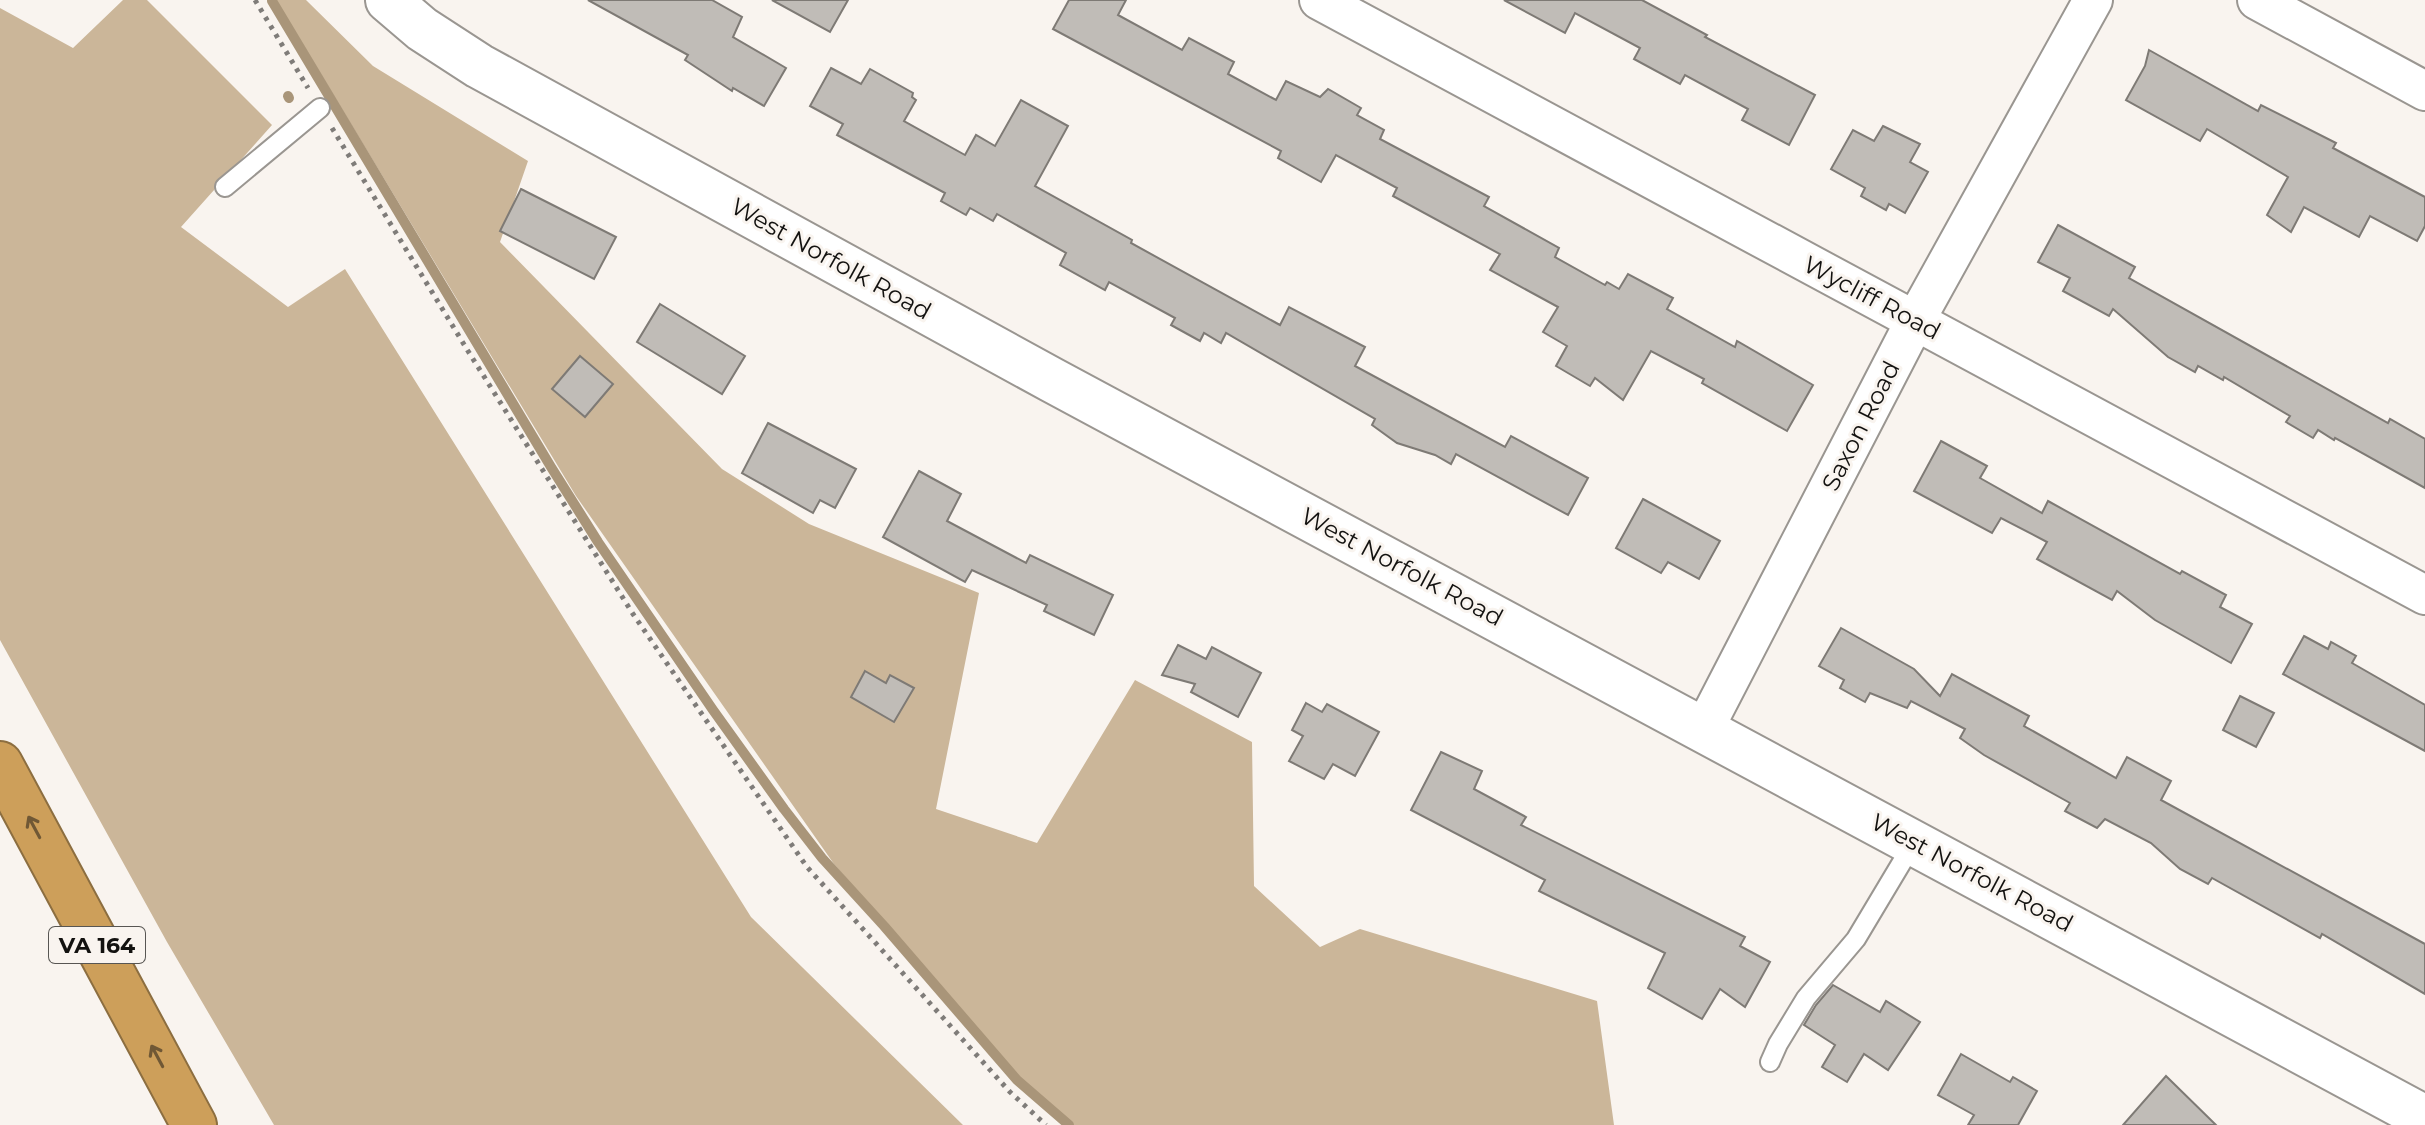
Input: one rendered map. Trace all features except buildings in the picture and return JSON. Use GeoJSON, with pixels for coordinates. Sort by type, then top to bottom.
{"type":"FeatureCollection","features":[{"type":"Feature","properties":{"kind":"highway","name":"VA 164"},"geometry":{"type":"LineString","coordinates":[[0,764],[193,1123]]}},
{"type":"Feature","properties":{"kind":"street","name":"West Norfolk Road"},"geometry":{"type":"LineString","coordinates":[[388,0],[422,29],[479,66],[1052,380],[2425,1118]]}},
{"type":"Feature","properties":{"kind":"street","name":"Wycliff Road"},"geometry":{"type":"LineString","coordinates":[[1319,0],[2425,595]]}},
{"type":"Feature","properties":{"kind":"street","name":"Saxon Road"},"geometry":{"type":"LineString","coordinates":[[1704,729],[1915,321],[2093,0]]}},
{"type":"Feature","properties":{"kind":"street"},"geometry":{"type":"LineString","coordinates":[[2257,0],[2425,91]]}},
{"type":"Feature","properties":{"kind":"lane"},"geometry":{"type":"LineString","coordinates":[[225,187],[320,108]]}},
{"type":"Feature","properties":{"kind":"lane"},"geometry":{"type":"LineString","coordinates":[[1770,1062],[1806,998],[1856,939],[1914,842]]}},
{"type":"Feature","properties":{"kind":"path"},"geometry":{"type":"LineString","coordinates":[[255,0],[468,351],[633,614],[807,867],[1010,1092],[1046,1125]]}},
{"type":"Feature","properties":{"kind":"shaded area"},"geometry":{"type":"Polygon","coordinates":[[[123,0],[147,0],[272,125],[181,227],[288,307],[345,269],[751,917],[963,1125],[274,1125],[167,942],[0,640],[0,8],[73,48],[123,0]]]}},
{"type":"Feature","properties":{"kind":"shaded area"},"geometry":{"type":"Polygon","coordinates":[[[276,0],[306,0],[373,66],[528,161],[500,242],[722,469],[809,524],[979,593],[936,809],[1037,843],[1135,680],[1252,742],[1254,886],[1320,947],[1360,929],[1597,1001],[1614,1125],[1071,1125],[1026,1088],[834,864],[576,496],[276,0]]]}},
{"type":"Feature","properties":{"kind":"waterway"},"geometry":{"type":"LineString","coordinates":[[272,1],[551,467],[598,542],[713,710],[822,858],[1017,1080],[1069,1125]]}}]}
